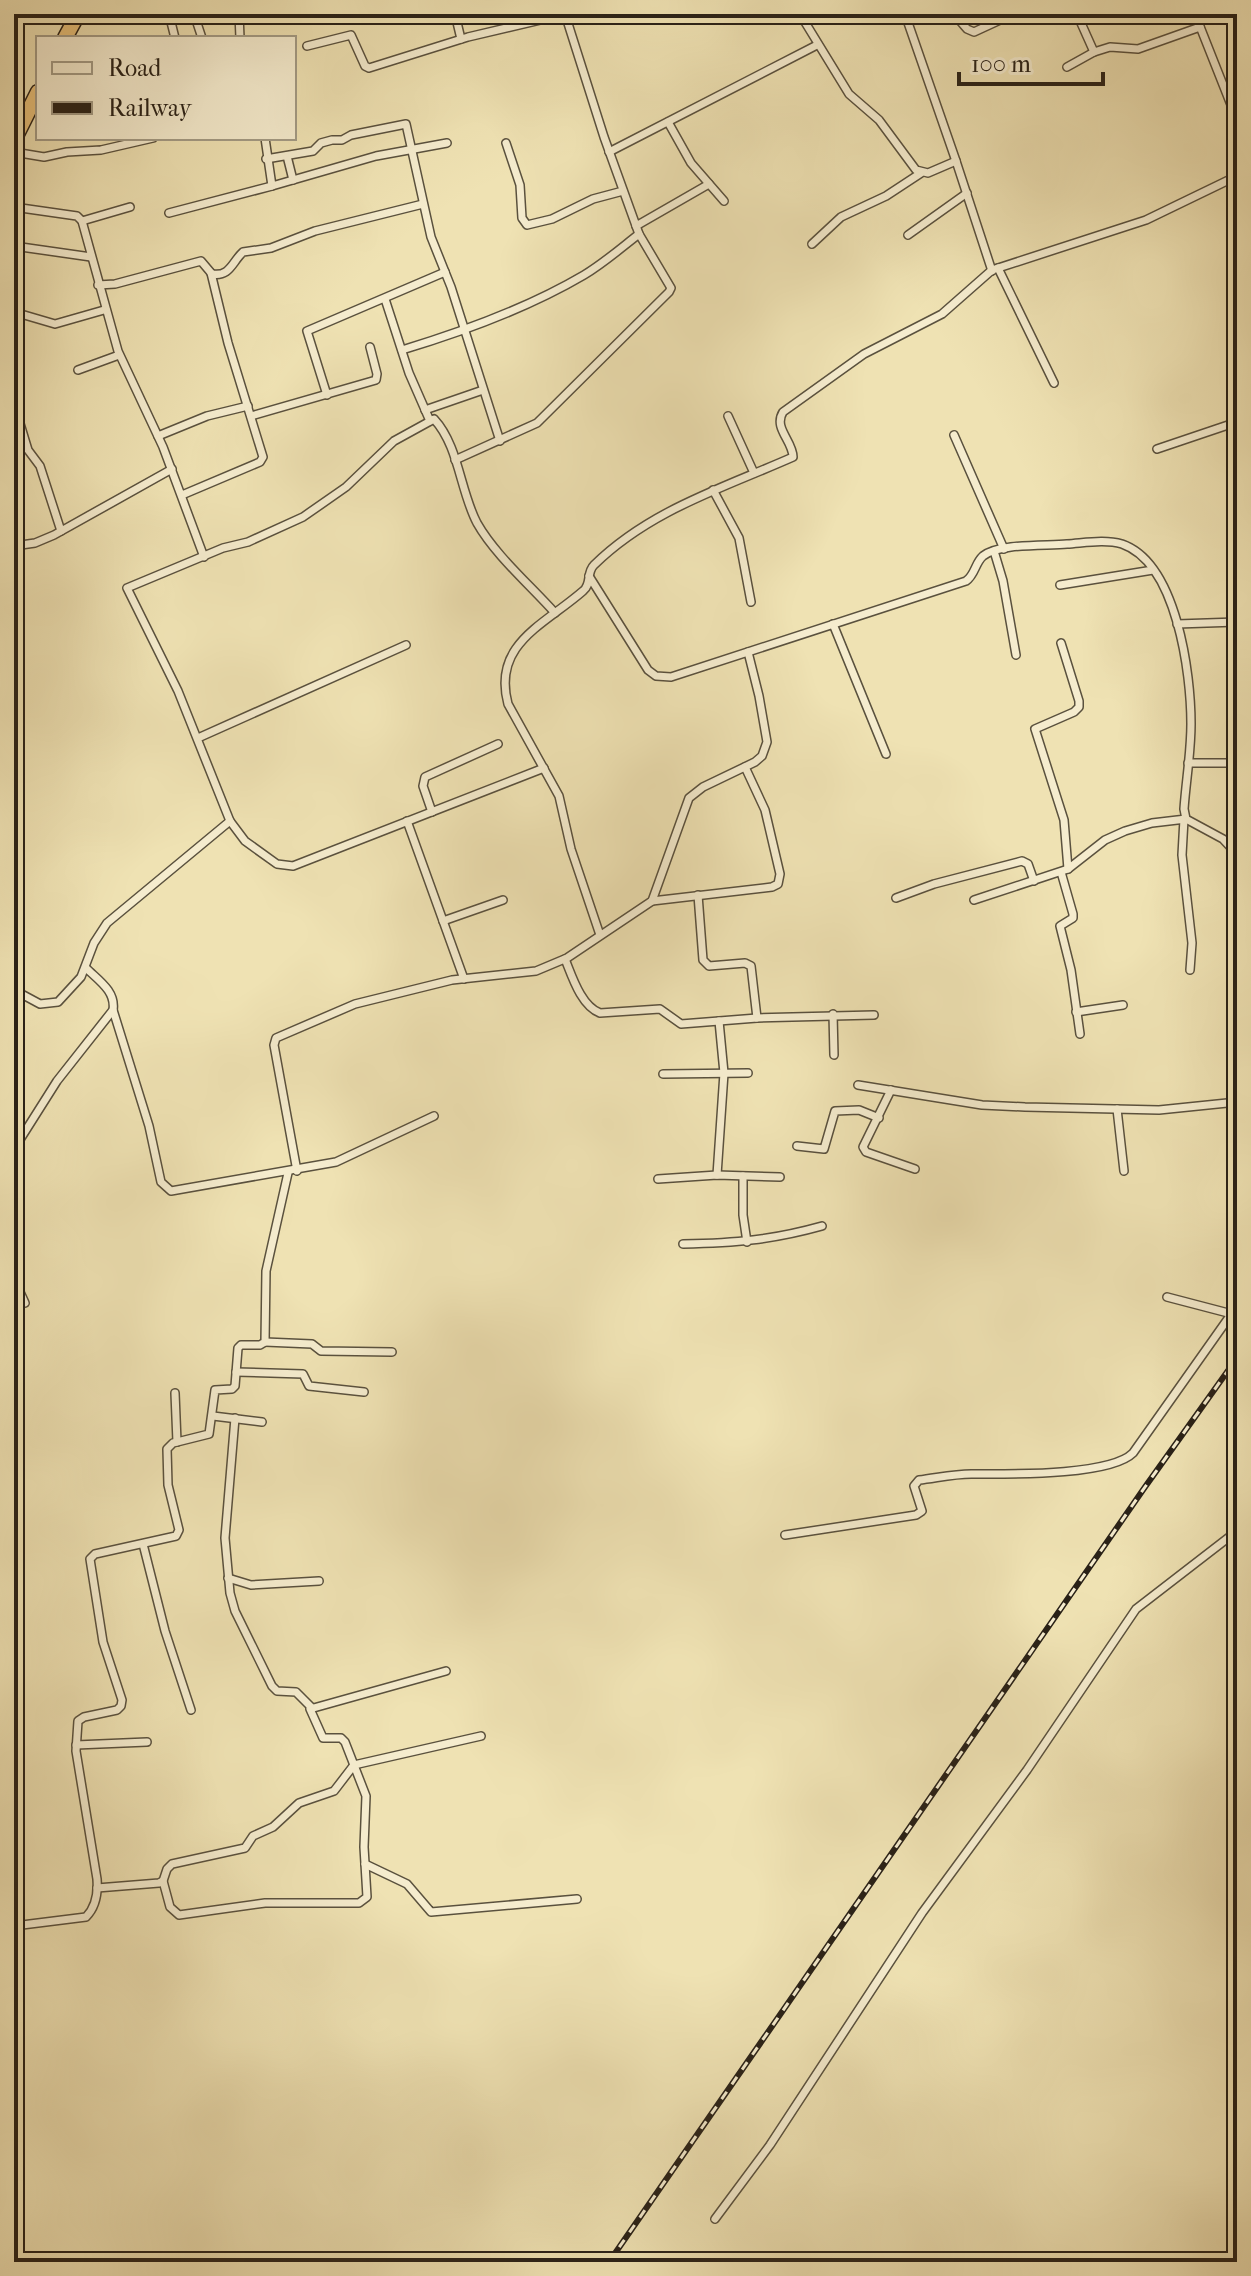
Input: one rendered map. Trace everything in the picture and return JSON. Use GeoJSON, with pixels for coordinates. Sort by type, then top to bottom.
{"type":"FeatureCollection","features":[{"type":"Feature","properties":{"kind":"highway"},"geometry":{"type":"LineString","coordinates":[[66,36],[78,14]]}},
{"type":"Feature","properties":{"kind":"highway"},"geometry":{"type":"LineString","coordinates":[[14,140],[20,115],[36,95]]}},
{"type":"Feature","properties":{"kind":"street"},"geometry":{"type":"LineString","coordinates":[[169,14],[174,36]]}},
{"type":"Feature","properties":{"kind":"street"},"geometry":{"type":"LineString","coordinates":[[194,14],[201,36]]}},
{"type":"Feature","properties":{"kind":"street"},"geometry":{"type":"LineString","coordinates":[[239,14],[240,36]]}},
{"type":"Feature","properties":{"kind":"street"},"geometry":{"type":"LineString","coordinates":[[455,14],[461,39]]}},
{"type":"Feature","properties":{"kind":"street"},"geometry":{"type":"LineString","coordinates":[[307,46],[351,35],[365,66],[369,68],[521,18],[565,14],[637,230],[669,284],[669,292],[537,423],[455,460]]}},
{"type":"Feature","properties":{"kind":"street"},"geometry":{"type":"LineString","coordinates":[[800,14],[849,94],[879,120],[916,170],[928,173],[956,161]]}},
{"type":"Feature","properties":{"kind":"street"},"geometry":{"type":"LineString","coordinates":[[905,14],[995,270],[1054,383]]}},
{"type":"Feature","properties":{"kind":"street"},"geometry":{"type":"LineString","coordinates":[[954,14],[967,29],[974,32],[1013,14]]}},
{"type":"Feature","properties":{"kind":"street"},"geometry":{"type":"LineString","coordinates":[[1077,14],[1094,52]]}},
{"type":"Feature","properties":{"kind":"street"},"geometry":{"type":"LineString","coordinates":[[1195,14],[1237,120]]}},
{"type":"Feature","properties":{"kind":"street"},"geometry":{"type":"LineString","coordinates":[[1067,67],[1094,52],[1116,46],[1138,49],[1200,27]]}},
{"type":"Feature","properties":{"kind":"street"},"geometry":{"type":"LineString","coordinates":[[609,152],[817,45]]}},
{"type":"Feature","properties":{"kind":"street"},"geometry":{"type":"LineString","coordinates":[[668,122],[691,163],[724,201]]}},
{"type":"Feature","properties":{"kind":"street"},"geometry":{"type":"LineString","coordinates":[[266,159],[313,151],[319,144],[351,135],[403,123],[407,126],[431,237],[500,441]]}},
{"type":"Feature","properties":{"kind":"street"},"geometry":{"type":"LineString","coordinates":[[14,152],[44,157],[95,151],[144,140]]}},
{"type":"Feature","properties":{"kind":"street"},"geometry":{"type":"LineString","coordinates":[[265,140],[272,186]]}},
{"type":"Feature","properties":{"kind":"street"},"geometry":{"type":"LineString","coordinates":[[169,213],[376,156],[447,143]]}},
{"type":"Feature","properties":{"kind":"street"},"geometry":{"type":"LineString","coordinates":[[506,143],[520,185],[522,218],[527,225],[559,217],[593,199],[623,191]]}},
{"type":"Feature","properties":{"kind":"street"},"geometry":{"type":"LineString","coordinates":[[287,156],[293,180]]}},
{"type":"Feature","properties":{"kind":"street"},"geometry":{"type":"LineString","coordinates":[[812,244],[841,217],[886,196],[921,173]]}},
{"type":"Feature","properties":{"kind":"street"},"geometry":{"type":"LineString","coordinates":[[600,935],[571,849],[559,796],[508,704],[504,689],[510,654],[586,589],[593,566],[649,523],[678,505],[794,455],[778,419],[783,412],[864,354],[942,314],[995,270],[1146,220],[1237,176]]}},
{"type":"Feature","properties":{"kind":"street"},"geometry":{"type":"LineString","coordinates":[[402,350],[516,309],[575,280],[594,269],[637,230],[709,184]]}},
{"type":"Feature","properties":{"kind":"street"},"geometry":{"type":"LineString","coordinates":[[908,235],[967,193]]}},
{"type":"Feature","properties":{"kind":"street"},"geometry":{"type":"LineString","coordinates":[[211,272],[214,275],[226,273],[243,252],[270,248],[315,231],[423,204]]}},
{"type":"Feature","properties":{"kind":"street"},"geometry":{"type":"LineString","coordinates":[[14,207],[77,216],[82,221],[104,310],[119,355],[172,469],[204,557]]}},
{"type":"Feature","properties":{"kind":"street"},"geometry":{"type":"LineString","coordinates":[[82,221],[130,207]]}},
{"type":"Feature","properties":{"kind":"street"},"geometry":{"type":"LineString","coordinates":[[14,246],[91,257]]}},
{"type":"Feature","properties":{"kind":"street"},"geometry":{"type":"LineString","coordinates":[[98,285],[115,284],[197,261],[203,261],[211,272],[228,343],[263,452],[262,460],[182,495]]}},
{"type":"Feature","properties":{"kind":"street"},"geometry":{"type":"LineString","coordinates":[[327,395],[307,331],[445,272]]}},
{"type":"Feature","properties":{"kind":"street"},"geometry":{"type":"LineString","coordinates":[[385,299],[430,421]]}},
{"type":"Feature","properties":{"kind":"street"},"geometry":{"type":"LineString","coordinates":[[14,312],[55,324],[104,310]]}},
{"type":"Feature","properties":{"kind":"street"},"geometry":{"type":"LineString","coordinates":[[251,416],[377,378],[370,347]]}},
{"type":"Feature","properties":{"kind":"street"},"geometry":{"type":"LineString","coordinates":[[78,370],[119,355]]}},
{"type":"Feature","properties":{"kind":"street"},"geometry":{"type":"LineString","coordinates":[[425,410],[483,390]]}},
{"type":"Feature","properties":{"kind":"street"},"geometry":{"type":"LineString","coordinates":[[14,404],[28,450],[40,466],[61,531]]}},
{"type":"Feature","properties":{"kind":"street"},"geometry":{"type":"LineString","coordinates":[[158,436],[207,416],[248,406]]}},
{"type":"Feature","properties":{"kind":"street"},"geometry":{"type":"LineString","coordinates":[[728,416],[754,473]]}},
{"type":"Feature","properties":{"kind":"street"},"geometry":{"type":"LineString","coordinates":[[544,768],[293,866],[277,864],[239,834],[230,821],[178,691],[127,588],[226,546],[248,542],[303,517],[346,487],[388,446],[430,421],[437,421],[482,530],[555,613]]}},
{"type":"Feature","properties":{"kind":"street"},"geometry":{"type":"LineString","coordinates":[[1157,449],[1237,422]]}},
{"type":"Feature","properties":{"kind":"street"},"geometry":{"type":"LineString","coordinates":[[954,435],[1004,549]]}},
{"type":"Feature","properties":{"kind":"street"},"geometry":{"type":"LineString","coordinates":[[14,546],[41,541],[172,469]]}},
{"type":"Feature","properties":{"kind":"street"},"geometry":{"type":"LineString","coordinates":[[713,490],[739,538],[751,602]]}},
{"type":"Feature","properties":{"kind":"street"},"geometry":{"type":"LineString","coordinates":[[589,576],[648,670],[656,676],[671,677],[970,579],[980,560],[994,551],[1100,542],[1119,543],[1142,557],[1162,585],[1177,624],[1190,684],[1191,724],[1182,855],[1192,943],[1190,970]]}},
{"type":"Feature","properties":{"kind":"street"},"geometry":{"type":"LineString","coordinates":[[994,551],[1003,581],[1016,655]]}},
{"type":"Feature","properties":{"kind":"street"},"geometry":{"type":"LineString","coordinates":[[1060,585],[1153,570]]}},
{"type":"Feature","properties":{"kind":"street"},"geometry":{"type":"LineString","coordinates":[[1177,624],[1237,622]]}},
{"type":"Feature","properties":{"kind":"street"},"geometry":{"type":"LineString","coordinates":[[833,624],[886,754]]}},
{"type":"Feature","properties":{"kind":"street"},"geometry":{"type":"LineString","coordinates":[[1061,643],[1079,707],[1035,729],[1064,820],[1064,871],[1073,918],[1060,926],[1071,970],[1080,1034]]}},
{"type":"Feature","properties":{"kind":"street"},"geometry":{"type":"LineString","coordinates":[[198,738],[406,645]]}},
{"type":"Feature","properties":{"kind":"street"},"geometry":{"type":"LineString","coordinates":[[652,901],[685,803],[703,787],[762,756],[767,742],[748,652]]}},
{"type":"Feature","properties":{"kind":"street"},"geometry":{"type":"LineString","coordinates":[[432,812],[423,786],[425,777],[498,744]]}},
{"type":"Feature","properties":{"kind":"street"},"geometry":{"type":"LineString","coordinates":[[1188,763],[1237,763]]}},
{"type":"Feature","properties":{"kind":"street"},"geometry":{"type":"LineString","coordinates":[[265,1342],[267,1264],[293,1172],[274,1045],[276,1038],[355,1004],[452,980],[536,971],[565,959],[652,901],[772,887],[781,879],[765,810],[745,767]]}},
{"type":"Feature","properties":{"kind":"street"},"geometry":{"type":"LineString","coordinates":[[974,900],[1064,871],[1105,840],[1138,826],[1185,819],[1223,839],[1237,854]]}},
{"type":"Feature","properties":{"kind":"street"},"geometry":{"type":"LineString","coordinates":[[14,990],[40,1004],[58,1002],[81,977],[94,943],[107,923],[230,821]]}},
{"type":"Feature","properties":{"kind":"street"},"geometry":{"type":"LineString","coordinates":[[407,821],[464,979]]}},
{"type":"Feature","properties":{"kind":"street"},"geometry":{"type":"LineString","coordinates":[[896,898],[934,884],[1022,861],[1028,864],[1034,881]]}},
{"type":"Feature","properties":{"kind":"street"},"geometry":{"type":"LineString","coordinates":[[698,895],[703,960],[709,966],[745,963],[751,966],[757,1018]]}},
{"type":"Feature","properties":{"kind":"street"},"geometry":{"type":"LineString","coordinates":[[443,921],[503,900]]}},
{"type":"Feature","properties":{"kind":"street"},"geometry":{"type":"LineString","coordinates":[[565,959],[578,989],[596,1013],[660,1009],[681,1024],[833,1014],[874,1015]]}},
{"type":"Feature","properties":{"kind":"street"},"geometry":{"type":"LineString","coordinates":[[86,968],[114,998],[113,1010],[165,1188],[178,1191],[336,1162],[434,1116]]}},
{"type":"Feature","properties":{"kind":"street"},"geometry":{"type":"LineString","coordinates":[[1076,1012],[1123,1005]]}},
{"type":"Feature","properties":{"kind":"street"},"geometry":{"type":"LineString","coordinates":[[14,1149],[57,1081],[113,1010]]}},
{"type":"Feature","properties":{"kind":"street"},"geometry":{"type":"LineString","coordinates":[[833,1014],[834,1055]]}},
{"type":"Feature","properties":{"kind":"street"},"geometry":{"type":"LineString","coordinates":[[717,1175],[724,1073],[719,1021]]}},
{"type":"Feature","properties":{"kind":"street"},"geometry":{"type":"LineString","coordinates":[[663,1074],[748,1073]]}},
{"type":"Feature","properties":{"kind":"street"},"geometry":{"type":"LineString","coordinates":[[858,1085],[982,1105],[1159,1110],[1237,1102]]}},
{"type":"Feature","properties":{"kind":"street"},"geometry":{"type":"LineString","coordinates":[[891,1090],[863,1147],[866,1152],[915,1169]]}},
{"type":"Feature","properties":{"kind":"street"},"geometry":{"type":"LineString","coordinates":[[1117,1109],[1124,1171]]}},
{"type":"Feature","properties":{"kind":"street"},"geometry":{"type":"LineString","coordinates":[[797,1146],[824,1149],[835,1111],[859,1110],[879,1118]]}},
{"type":"Feature","properties":{"kind":"street"},"geometry":{"type":"LineString","coordinates":[[658,1179],[717,1175],[780,1177]]}},
{"type":"Feature","properties":{"kind":"street"},"geometry":{"type":"LineString","coordinates":[[743,1176],[747,1242]]}},
{"type":"Feature","properties":{"kind":"street"},"geometry":{"type":"LineString","coordinates":[[683,1244],[778,1238],[822,1226]]}},
{"type":"Feature","properties":{"kind":"street"},"geometry":{"type":"LineString","coordinates":[[14,1279],[25,1303]]}},
{"type":"Feature","properties":{"kind":"street"},"geometry":{"type":"LineString","coordinates":[[785,1535],[916,1515],[922,1511],[914,1486],[919,1480],[974,1473],[1004,1475],[1079,1469],[1123,1461],[1133,1453],[1234,1310],[1167,1297]]}},
{"type":"Feature","properties":{"kind":"street"},"geometry":{"type":"LineString","coordinates":[[14,1926],[86,1917],[92,1911],[97,1888],[76,1745],[78,1721],[111,1712],[121,1706],[122,1700],[103,1642],[90,1559],[95,1554],[176,1536],[179,1530],[170,1496],[167,1449],[177,1442],[209,1434],[215,1390],[234,1388],[238,1348],[241,1345],[265,1342],[312,1344],[321,1351],[392,1352]]}},
{"type":"Feature","properties":{"kind":"street"},"geometry":{"type":"LineString","coordinates":[[236,1372],[303,1374],[309,1386],[364,1392]]}},
{"type":"Feature","properties":{"kind":"street"},"geometry":{"type":"LineString","coordinates":[[175,1393],[177,1442]]}},
{"type":"Feature","properties":{"kind":"street"},"geometry":{"type":"LineString","coordinates":[[213,1416],[262,1422]]}},
{"type":"Feature","properties":{"kind":"street"},"geometry":{"type":"LineString","coordinates":[[235,1418],[225,1538],[228,1578],[235,1611],[272,1686],[277,1691],[296,1692],[311,1707],[321,1736],[343,1740],[354,1765],[367,1801],[367,1897],[359,1903],[265,1903],[179,1915],[170,1907],[163,1881],[172,1864],[245,1848],[253,1836],[277,1824],[299,1803],[334,1791],[354,1765],[481,1736]]}},
{"type":"Feature","properties":{"kind":"street"},"geometry":{"type":"LineString","coordinates":[[715,2219],[770,2145],[922,1913],[1027,1770],[1136,1609],[1237,1531]]}},
{"type":"Feature","properties":{"kind":"street"},"geometry":{"type":"LineString","coordinates":[[143,1544],[165,1631],[191,1710]]}},
{"type":"Feature","properties":{"kind":"street"},"geometry":{"type":"LineString","coordinates":[[228,1578],[251,1585],[319,1581]]}},
{"type":"Feature","properties":{"kind":"street"},"geometry":{"type":"LineString","coordinates":[[311,1707],[446,1671]]}},
{"type":"Feature","properties":{"kind":"street"},"geometry":{"type":"LineString","coordinates":[[76,1745],[147,1742]]}},
{"type":"Feature","properties":{"kind":"street"},"geometry":{"type":"LineString","coordinates":[[365,1864],[412,1887],[431,1912],[577,1899]]}},
{"type":"Feature","properties":{"kind":"street"},"geometry":{"type":"LineString","coordinates":[[97,1888],[163,1881]]}},
{"type":"Feature","properties":{"kind":"railway"},"geometry":{"type":"LineString","coordinates":[[609,2262],[1237,1358]]}}]}
